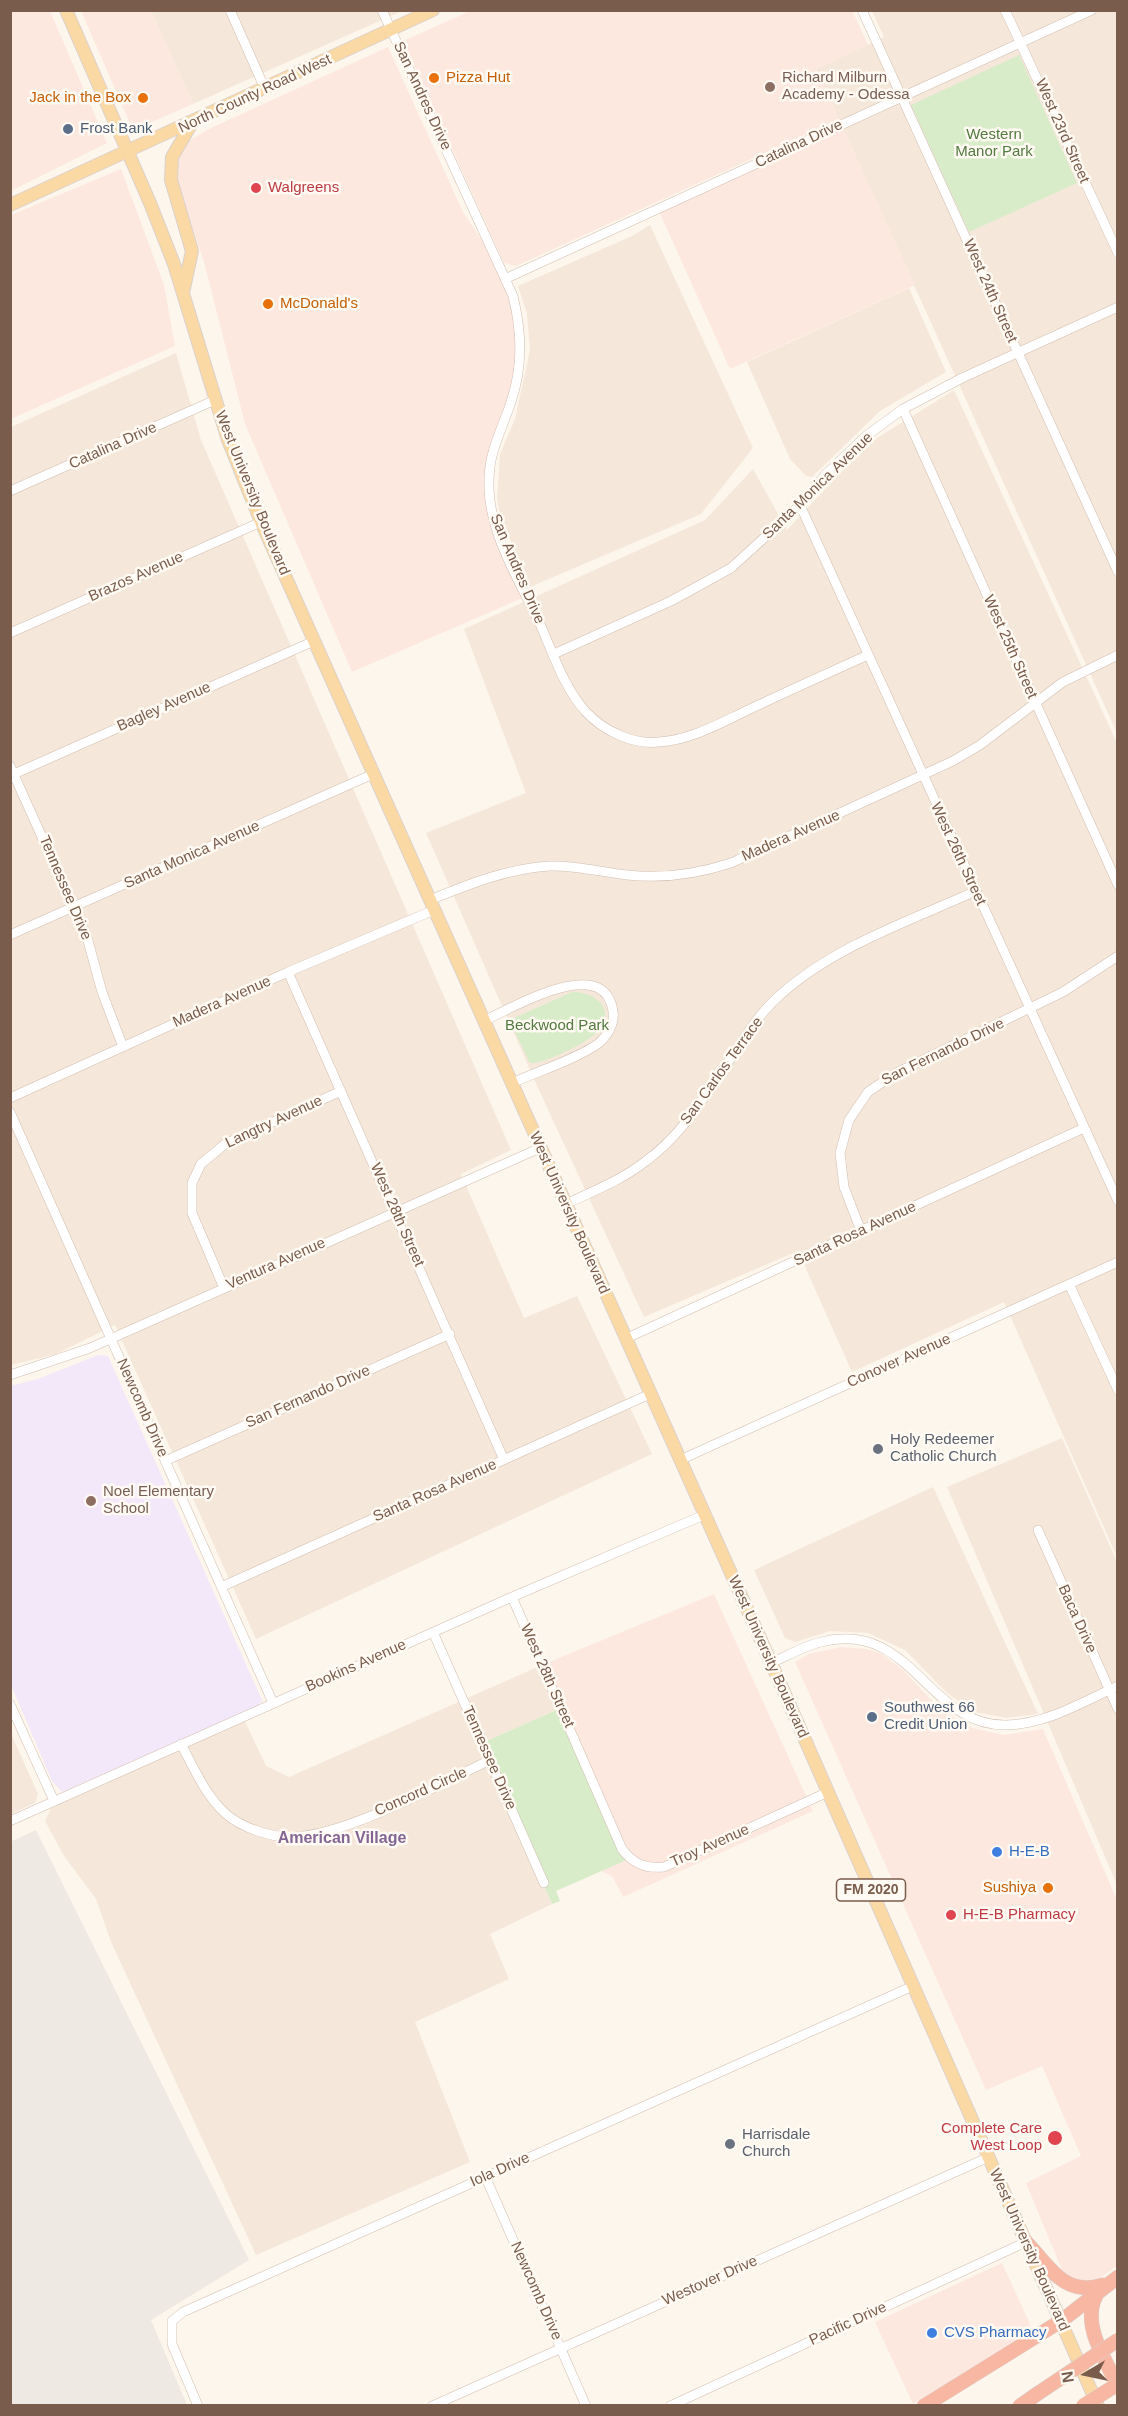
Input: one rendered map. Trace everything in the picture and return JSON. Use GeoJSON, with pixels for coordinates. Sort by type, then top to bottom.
{"type":"FeatureCollection","features":[{"type":"Feature","properties":{"kind":"highway"},"geometry":{"type":"LineString","coordinates":[[1026,2242],[1066,2285],[1089,2289],[1114,2280]]}},
{"type":"Feature","properties":{"kind":"highway"},"geometry":{"type":"LineString","coordinates":[[924,2406],[1060,2321],[1114,2280]]}},
{"type":"Feature","properties":{"kind":"highway"},"geometry":{"type":"LineString","coordinates":[[1083,2406],[1118,2385],[1091,2322],[1091,2309],[1098,2292]]}},
{"type":"Feature","properties":{"kind":"highway"},"geometry":{"type":"LineString","coordinates":[[1020,2406],[1118,2340]]}},
{"type":"Feature","properties":{"kind":"main road","name":"West University Boulevard"},"geometry":{"type":"LineString","coordinates":[[66,10],[150,203],[183,295],[232,451],[261,522],[771,1663],[1098,2406]]}},
{"type":"Feature","properties":{"kind":"main road","name":"North County Road West"},"geometry":{"type":"LineString","coordinates":[[10,205],[392,31],[433,10]]}},
{"type":"Feature","properties":{"kind":"main road"},"geometry":{"type":"LineString","coordinates":[[183,295],[192,251],[171,180],[172,157],[192,123]]}},
{"type":"Feature","properties":{"kind":"street"},"geometry":{"type":"LineString","coordinates":[[230,10],[265,89]]}},
{"type":"Feature","properties":{"kind":"street","name":"San Andres Drive"},"geometry":{"type":"LineString","coordinates":[[382,10],[507,278],[519,322],[521,349],[518,376],[491,458],[490,504],[499,533],[576,699],[598,722],[623,736],[658,742],[683,738],[712,726],[868,655]]}},
{"type":"Feature","properties":{"kind":"street","name":"West 24th Street"},"geometry":{"type":"LineString","coordinates":[[862,10],[1118,572]]}},
{"type":"Feature","properties":{"kind":"street","name":"West 23rd Street"},"geometry":{"type":"LineString","coordinates":[[1005,10],[1118,253]]}},
{"type":"Feature","properties":{"kind":"street","name":"Catalina Drive"},"geometry":{"type":"LineString","coordinates":[[507,278],[1092,10]]}},
{"type":"Feature","properties":{"kind":"street","name":"Santa Monica Avenue"},"geometry":{"type":"LineString","coordinates":[[554,654],[711,581],[737,563],[800,506],[826,474],[860,442],[903,409],[1018,352],[1118,307]]}},
{"type":"Feature","properties":{"kind":"street","name":"Catalina Drive"},"geometry":{"type":"LineString","coordinates":[[10,491],[215,400]]}},
{"type":"Feature","properties":{"kind":"street","name":"West 25th Street"},"geometry":{"type":"LineString","coordinates":[[903,409],[1118,885]]}},
{"type":"Feature","properties":{"kind":"street","name":"West 26th Street"},"geometry":{"type":"LineString","coordinates":[[800,506],[921,777],[976,891],[1118,1201]]}},
{"type":"Feature","properties":{"kind":"street","name":"Brazos Avenue"},"geometry":{"type":"LineString","coordinates":[[10,633],[261,522]]}},
{"type":"Feature","properties":{"kind":"street","name":"Bagley Avenue"},"geometry":{"type":"LineString","coordinates":[[12,770],[314,641]]}},
{"type":"Feature","properties":{"kind":"street","name":"Madera Avenue"},"geometry":{"type":"LineString","coordinates":[[10,1098],[288,972],[485,878],[536,868],[569,867],[651,877],[706,871],[744,857],[921,777],[980,745],[1063,682],[1118,655]]}},
{"type":"Feature","properties":{"kind":"street","name":"Tennessee Drive"},"geometry":{"type":"LineString","coordinates":[[12,770],[75,907],[87,937],[112,1021],[123,1047]]}},
{"type":"Feature","properties":{"kind":"street","name":"Santa Monica Avenue"},"geometry":{"type":"LineString","coordinates":[[10,935],[373,774]]}},
{"type":"Feature","properties":{"kind":"street","name":"San Carlos Terrace"},"geometry":{"type":"LineString","coordinates":[[566,1204],[613,1182],[638,1167],[676,1134],[697,1108],[749,1030],[778,997],[812,969],[850,947],[976,891]]}},
{"type":"Feature","properties":{"kind":"street","name":"San Fernando Drive"},"geometry":{"type":"LineString","coordinates":[[861,1231],[843,1187],[841,1170],[843,1136],[858,1105],[868,1092],[896,1072],[1063,992],[1118,956]]}},
{"type":"Feature","properties":{"kind":"street","name":"West 28th Street"},"geometry":{"type":"LineString","coordinates":[[288,972],[504,1460]]}},
{"type":"Feature","properties":{"kind":"street"},"geometry":{"type":"LineString","coordinates":[[483,1021],[571,984],[593,986],[610,999],[612,1025],[599,1043],[512,1083]]}},
{"type":"Feature","properties":{"kind":"street","name":"Langtry Avenue"},"geometry":{"type":"LineString","coordinates":[[224,1288],[192,1214],[190,1193],[196,1173],[208,1156],[225,1144],[341,1091]]}},
{"type":"Feature","properties":{"kind":"street","name":"Newcomb Drive"},"geometry":{"type":"LineString","coordinates":[[10,1112],[273,1703]]}},
{"type":"Feature","properties":{"kind":"street","name":"Santa Rosa Avenue"},"geometry":{"type":"LineString","coordinates":[[625,1339],[1084,1128]]}},
{"type":"Feature","properties":{"kind":"street","name":"Ventura Avenue"},"geometry":{"type":"LineString","coordinates":[[10,1375],[111,1338],[540,1148]]}},
{"type":"Feature","properties":{"kind":"street","name":"Conover Avenue"},"geometry":{"type":"LineString","coordinates":[[680,1460],[1118,1262]]}},
{"type":"Feature","properties":{"kind":"street"},"geometry":{"type":"LineString","coordinates":[[1069,1284],[1118,1390]]}},
{"type":"Feature","properties":{"kind":"street","name":"San Fernando Drive"},"geometry":{"type":"LineString","coordinates":[[165,1461],[450,1334]]}},
{"type":"Feature","properties":{"kind":"street","name":"Santa Rosa Avenue"},"geometry":{"type":"LineString","coordinates":[[221,1587],[650,1394]]}},
{"type":"Feature","properties":{"kind":"street","name":"Bookins Avenue"},"geometry":{"type":"LineString","coordinates":[[10,1821],[512,1597],[704,1515]]}},
{"type":"Feature","properties":{"kind":"street","name":"Baca Drive"},"geometry":{"type":"LineString","coordinates":[[1038,1530],[1113,1688],[1118,1709]]}},
{"type":"Feature","properties":{"kind":"street","name":"West 28th Street"},"geometry":{"type":"LineString","coordinates":[[512,1597],[581,1755]]}},
{"type":"Feature","properties":{"kind":"street","name":"Tennessee Drive"},"geometry":{"type":"LineString","coordinates":[[433,1632],[544,1883]]}},
{"type":"Feature","properties":{"kind":"street"},"geometry":{"type":"LineString","coordinates":[[771,1663],[821,1642],[845,1639],[871,1643],[886,1648],[910,1665],[938,1695],[959,1711],[994,1725],[1043,1720],[1113,1688]]}},
{"type":"Feature","properties":{"kind":"street"},"geometry":{"type":"LineString","coordinates":[[10,1704],[54,1801]]}},
{"type":"Feature","properties":{"kind":"street","name":"Concord Circle"},"geometry":{"type":"LineString","coordinates":[[181,1744],[205,1788],[226,1814],[249,1828],[284,1837],[308,1835],[352,1822],[490,1760]]}},
{"type":"Feature","properties":{"kind":"street","name":"Troy Avenue"},"geometry":{"type":"LineString","coordinates":[[581,1755],[622,1849],[636,1863],[648,1867],[664,1867],[828,1792]]}},
{"type":"Feature","properties":{"kind":"street","name":"Iola Drive"},"geometry":{"type":"LineString","coordinates":[[198,2406],[171,2344],[170,2327],[177,2315],[913,1986]]}},
{"type":"Feature","properties":{"kind":"street","name":"Westover Drive"},"geometry":{"type":"LineString","coordinates":[[432,2406],[988,2157]]}},
{"type":"Feature","properties":{"kind":"street","name":"Newcomb Drive"},"geometry":{"type":"LineString","coordinates":[[485,2176],[586,2406]]}},
{"type":"Feature","properties":{"kind":"street","name":"Pacific Drive"},"geometry":{"type":"LineString","coordinates":[[670,2406],[1026,2242]]}},
{"type":"Feature","properties":{"kind":"shaded area"},"geometry":{"type":"Polygon","coordinates":[[[11,10],[50,11],[107,143],[11,191],[11,10]]]}},
{"type":"Feature","properties":{"kind":"shaded area"},"geometry":{"type":"Polygon","coordinates":[[[852,10],[868,45],[816,69],[839,119],[516,266],[504,263],[403,41],[470,11],[852,10]]]}},
{"type":"Feature","properties":{"kind":"shaded area"},"geometry":{"type":"Polygon","coordinates":[[[81,11],[151,11],[193,104],[133,130],[81,11]]]}},
{"type":"Feature","properties":{"kind":"shaded area"},"geometry":{"type":"Polygon","coordinates":[[[151,11],[402,11],[193,104],[151,11]]]}},
{"type":"Feature","properties":{"kind":"shaded area"},"geometry":{"type":"Polygon","coordinates":[[[872,11],[1117,11],[1117,733],[816,69],[884,37],[872,11]]]}},
{"type":"Feature","properties":{"kind":"shaded area"},"geometry":{"type":"Polygon","coordinates":[[[388,47],[463,212],[507,278],[521,355],[489,465],[492,512],[527,596],[352,672],[245,424],[204,262],[177,182],[176,159],[190,140],[213,127],[388,47]]]}},
{"type":"Feature","properties":{"kind":"shaded area"},"geometry":{"type":"Polygon","coordinates":[[[842,126],[915,285],[730,369],[658,209],[842,126]]]}},
{"type":"Feature","properties":{"kind":"shaded area"},"geometry":{"type":"Polygon","coordinates":[[[121,169],[164,285],[175,346],[11,419],[11,215],[121,169]]]}},
{"type":"Feature","properties":{"kind":"shaded area"},"geometry":{"type":"Polygon","coordinates":[[[650,225],[753,448],[701,514],[530,587],[500,515],[497,498],[500,454],[515,419],[530,350],[527,314],[518,286],[632,236],[650,225]]]}},
{"type":"Feature","properties":{"kind":"shaded area"},"geometry":{"type":"Polygon","coordinates":[[[909,288],[946,372],[880,411],[812,477],[806,476],[790,459],[747,362],[909,288]]]}},
{"type":"Feature","properties":{"kind":"shaded area"},"geometry":{"type":"Polygon","coordinates":[[[176,353],[201,440],[511,1150],[461,1174],[524,1318],[577,1296],[652,1454],[256,1639],[115,1325],[56,1354],[11,1365],[11,427],[176,353]]]}},
{"type":"Feature","properties":{"kind":"shaded area"},"geometry":{"type":"Polygon","coordinates":[[[954,390],[1117,743],[1117,1557],[1004,1302],[852,1372],[798,1251],[644,1317],[538,1088],[426,833],[526,793],[464,629],[705,520],[753,469],[787,530],[838,475],[877,438],[954,390]]]}},
{"type":"Feature","properties":{"kind":"shaded area","name":"Noel Elementary School"},"geometry":{"type":"Polygon","coordinates":[[[98,1355],[108,1356],[266,1709],[261,1701],[258,1706],[62,1792],[52,1781],[11,1685],[10,1386],[38,1379],[98,1355]]]}},
{"type":"Feature","properties":{"kind":"shaded area"},"geometry":{"type":"Polygon","coordinates":[[[1062,1438],[1117,1562],[1117,1885],[947,1487],[1062,1438]]]}},
{"type":"Feature","properties":{"kind":"shaded area"},"geometry":{"type":"Polygon","coordinates":[[[933,1487],[1038,1714],[1006,1718],[975,1712],[947,1693],[905,1650],[868,1633],[830,1631],[795,1642],[785,1638],[754,1570],[933,1487]]]}},
{"type":"Feature","properties":{"kind":"shaded area"},"geometry":{"type":"Polygon","coordinates":[[[714,1594],[813,1811],[623,1897],[612,1876],[601,1871],[629,1859],[542,1665],[714,1594]]]}},
{"type":"Feature","properties":{"kind":"shaded area"},"geometry":{"type":"Polygon","coordinates":[[[841,1647],[867,1649],[882,1654],[903,1670],[939,1708],[972,1728],[1004,1735],[1043,1729],[1117,1900],[1117,2266],[1097,2280],[1081,2283],[1068,2277],[1062,2270],[1026,2183],[1081,2156],[1042,2066],[986,2090],[795,1662],[809,1654],[841,1647]]]}},
{"type":"Feature","properties":{"kind":"shaded area"},"geometry":{"type":"Polygon","coordinates":[[[542,1665],[561,1708],[482,1743],[552,1904],[490,1934],[509,1979],[415,2022],[470,2162],[256,2255],[111,1942],[96,1899],[64,1856],[45,1821],[54,1801],[243,1717],[266,1766],[289,1777],[542,1665]]]}},
{"type":"Feature","properties":{"kind":"shaded area"},"geometry":{"type":"Polygon","coordinates":[[[10,1731],[38,1794],[35,1803],[11,1814],[10,1731]]]}},
{"type":"Feature","properties":{"kind":"shaded area"},"geometry":{"type":"Polygon","coordinates":[[[36,1830],[249,2260],[151,2320],[187,2405],[11,2405],[10,1842],[36,1830]]]}},
{"type":"Feature","properties":{"kind":"shaded area"},"geometry":{"type":"Polygon","coordinates":[[[1002,2263],[1030,2324],[1028,2337],[913,2404],[875,2322],[1002,2263]]]}},
{"type":"Feature","properties":{"kind":"green space","name":"Western Manor Park"},"geometry":{"type":"Polygon","coordinates":[[[1019,55],[1077,183],[969,232],[911,105],[1019,55]]]}},
{"type":"Feature","properties":{"kind":"green space","name":"Beckwood Park"},"geometry":{"type":"Polygon","coordinates":[[[572,992],[586,994],[599,1001],[605,1012],[602,1027],[569,1050],[546,1060],[530,1063],[513,1028],[514,1018],[572,992]]]}},
{"type":"Feature","properties":{"kind":"green space"},"geometry":{"type":"Polygon","coordinates":[[[561,1708],[629,1859],[556,1891],[560,1901],[552,1904],[482,1743],[561,1708]]]}},
{"type":"Feature","properties":{"kind":"place","name":"Pizza Hut"},"geometry":{"type":"Point","coordinates":[434,78]}},
{"type":"Feature","properties":{"kind":"place","name":"Richard Milburn Academy - Odessa"},"geometry":{"type":"Point","coordinates":[770,87]}},
{"type":"Feature","properties":{"kind":"place","name":"Jack in the Box"},"geometry":{"type":"Point","coordinates":[143,98]}},
{"type":"Feature","properties":{"kind":"place","name":"Frost Bank"},"geometry":{"type":"Point","coordinates":[68,129]}},
{"type":"Feature","properties":{"kind":"place","name":"Walgreens"},"geometry":{"type":"Point","coordinates":[256,188]}},
{"type":"Feature","properties":{"kind":"place","name":"McDonald's"},"geometry":{"type":"Point","coordinates":[268,304]}},
{"type":"Feature","properties":{"kind":"place","name":"Holy Redeemer Catholic Church"},"geometry":{"type":"Point","coordinates":[878,1449]}},
{"type":"Feature","properties":{"kind":"place","name":"Noel Elementary School"},"geometry":{"type":"Point","coordinates":[91,1501]}},
{"type":"Feature","properties":{"kind":"place","name":"Southwest 66 Credit Union"},"geometry":{"type":"Point","coordinates":[872,1717]}},
{"type":"Feature","properties":{"kind":"place","name":"H-E-B"},"geometry":{"type":"Point","coordinates":[997,1852]}},
{"type":"Feature","properties":{"kind":"place","name":"Sushiya"},"geometry":{"type":"Point","coordinates":[1048,1888]}},
{"type":"Feature","properties":{"kind":"place","name":"H-E-B Pharmacy"},"geometry":{"type":"Point","coordinates":[951,1915]}},
{"type":"Feature","properties":{"kind":"place","name":"Complete Care West Loop"},"geometry":{"type":"Point","coordinates":[1055,2138]}},
{"type":"Feature","properties":{"kind":"place","name":"Harrisdale Church"},"geometry":{"type":"Point","coordinates":[730,2144]}},
{"type":"Feature","properties":{"kind":"place","name":"CVS Pharmacy"},"geometry":{"type":"Point","coordinates":[932,2333]}},
{"type":"Feature","properties":{"kind":"district","name":"American Village"},"geometry":{"type":"Point","coordinates":[342,1839]}}]}
